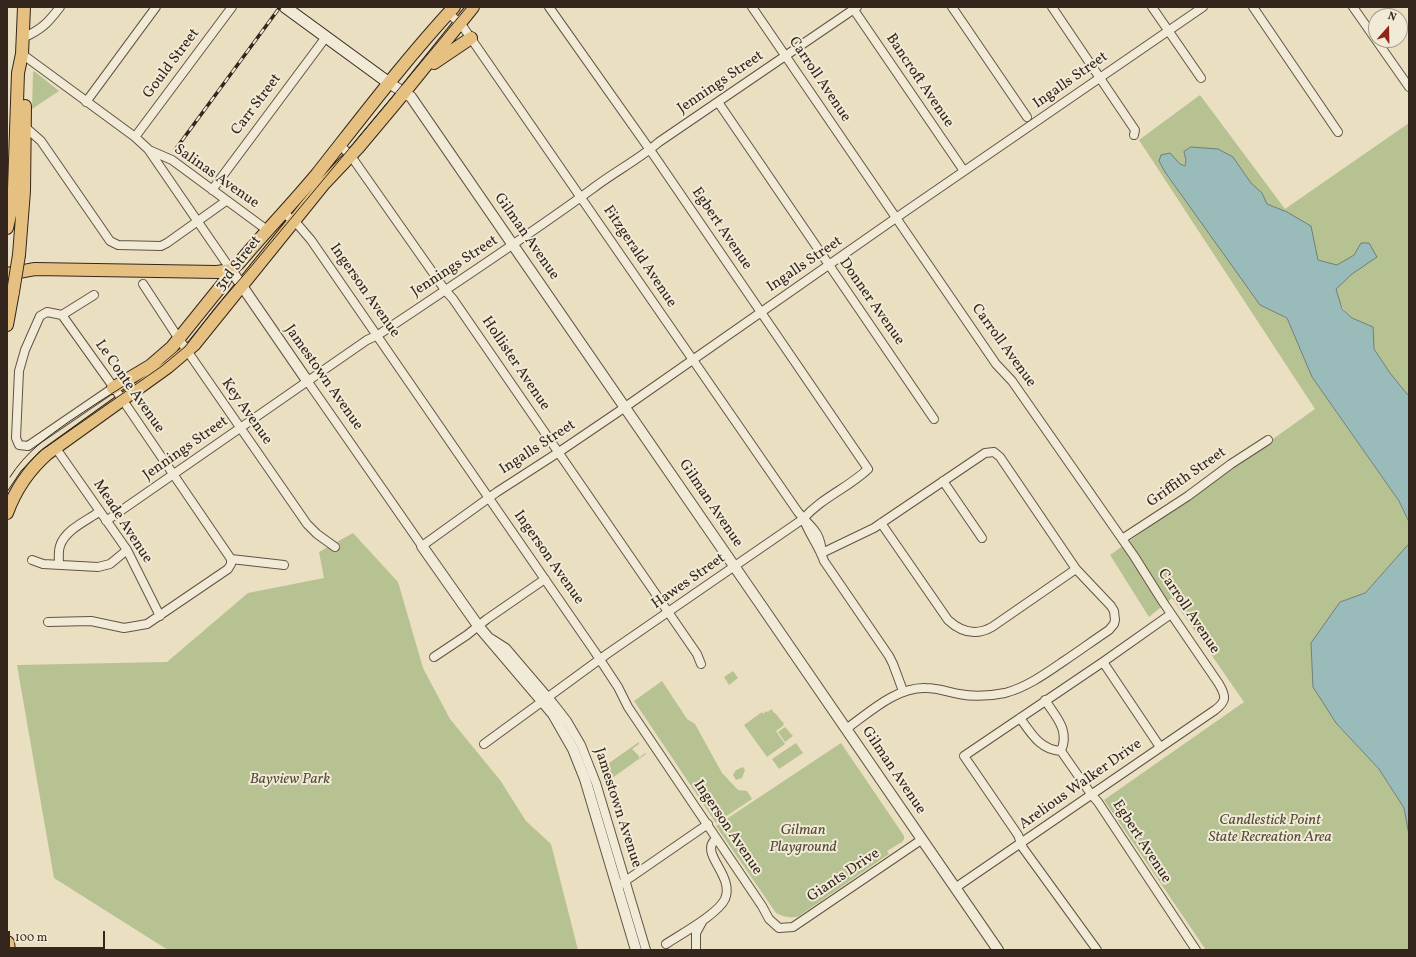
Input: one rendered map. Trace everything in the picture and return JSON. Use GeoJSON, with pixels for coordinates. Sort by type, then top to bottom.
{"type":"FeatureCollection","features":[{"type":"Feature","properties":{"kind":"highway"},"geometry":{"type":"LineString","coordinates":[[7,943],[8,950]]}},
{"type":"Feature","properties":{"kind":"main road"},"geometry":{"type":"LineString","coordinates":[[7,228],[12,208],[14,189],[18,73],[22,54],[24,7]]}},
{"type":"Feature","properties":{"kind":"main road"},"geometry":{"type":"LineString","coordinates":[[285,7],[389,84]]}},
{"type":"Feature","properties":{"kind":"main road","name":"3rd Street"},"geometry":{"type":"LineString","coordinates":[[7,513],[14,496],[39,461],[55,447],[168,367],[187,351],[242,287],[323,185],[351,156],[404,93],[461,24],[473,7]]}},
{"type":"Feature","properties":{"kind":"main road","name":"3rd Street"},"geometry":{"type":"LineString","coordinates":[[113,388],[155,362],[179,339],[222,285],[231,270],[239,263],[316,174],[339,144],[451,10]]}},
{"type":"Feature","properties":{"kind":"main road"},"geometry":{"type":"LineString","coordinates":[[421,72],[471,38]]}},
{"type":"Feature","properties":{"kind":"main road"},"geometry":{"type":"LineString","coordinates":[[7,325],[19,255],[24,191],[25,78],[22,54]]}},
{"type":"Feature","properties":{"kind":"main road"},"geometry":{"type":"LineString","coordinates":[[7,274],[35,269],[217,272],[231,270]]}},
{"type":"Feature","properties":{"kind":"street"},"geometry":{"type":"LineString","coordinates":[[23,38],[48,24],[60,7]]}},
{"type":"Feature","properties":{"kind":"street"},"geometry":{"type":"LineString","coordinates":[[86,102],[156,7]]}},
{"type":"Feature","properties":{"kind":"street","name":"Gould Street"},"geometry":{"type":"LineString","coordinates":[[135,137],[232,7]]}},
{"type":"Feature","properties":{"kind":"street","name":"Egbert Avenue"},"geometry":{"type":"LineString","coordinates":[[549,7],[650,150],[868,469]]}},
{"type":"Feature","properties":{"kind":"street","name":"Carroll Avenue"},"geometry":{"type":"LineString","coordinates":[[752,7],[996,364],[1012,381],[1122,539],[1219,684],[1224,695],[1223,703]]}},
{"type":"Feature","properties":{"kind":"street"},"geometry":{"type":"LineString","coordinates":[[952,7],[1027,117]]}},
{"type":"Feature","properties":{"kind":"street"},"geometry":{"type":"LineString","coordinates":[[1052,7],[1101,78],[1135,133]]}},
{"type":"Feature","properties":{"kind":"street"},"geometry":{"type":"LineString","coordinates":[[1152,7],[1201,78]]}},
{"type":"Feature","properties":{"kind":"street","name":"Ingalls Street"},"geometry":{"type":"LineString","coordinates":[[422,546],[489,497],[625,407],[692,359],[1203,7]]}},
{"type":"Feature","properties":{"kind":"street"},"geometry":{"type":"LineString","coordinates":[[1253,7],[1338,132]]}},
{"type":"Feature","properties":{"kind":"street"},"geometry":{"type":"LineString","coordinates":[[1352,7],[1409,87]]}},
{"type":"Feature","properties":{"kind":"street","name":"Jennings Street"},"geometry":{"type":"LineString","coordinates":[[106,521],[367,340],[378,335],[514,245],[854,8]]}},
{"type":"Feature","properties":{"kind":"street","name":"Bancroft Avenue"},"geometry":{"type":"LineString","coordinates":[[854,8],[964,171]]}},
{"type":"Feature","properties":{"kind":"street","name":"Fitzgerald Avenue"},"geometry":{"type":"LineString","coordinates":[[451,10],[803,519],[808,532],[822,553],[825,562],[893,664],[903,691]]}},
{"type":"Feature","properties":{"kind":"street","name":"Carr Street"},"geometry":{"type":"LineString","coordinates":[[212,190],[326,37]]}},
{"type":"Feature","properties":{"kind":"street"},"geometry":{"type":"LineString","coordinates":[[22,54],[135,137]]}},
{"type":"Feature","properties":{"kind":"street","name":"Gilman Avenue"},"geometry":{"type":"LineString","coordinates":[[389,84],[411,97],[998,950]]}},
{"type":"Feature","properties":{"kind":"street","name":"Donner Avenue"},"geometry":{"type":"LineString","coordinates":[[718,102],[934,418]]}},
{"type":"Feature","properties":{"kind":"street"},"geometry":{"type":"LineString","coordinates":[[24,126],[41,141],[110,242],[118,245],[161,246],[167,244],[226,201]]}},
{"type":"Feature","properties":{"kind":"street","name":"Jamestown Avenue"},"geometry":{"type":"LineString","coordinates":[[135,137],[148,149],[242,287],[478,626],[545,699],[578,760],[646,950]]}},
{"type":"Feature","properties":{"kind":"street","name":"Hollister Avenue"},"geometry":{"type":"LineString","coordinates":[[339,144],[351,156],[445,290],[453,299],[697,654],[701,664]]}},
{"type":"Feature","properties":{"kind":"street","name":"Salinas Avenue"},"geometry":{"type":"LineString","coordinates":[[148,149],[172,160],[267,230]]}},
{"type":"Feature","properties":{"kind":"street","name":"Ingerson Avenue"},"geometry":{"type":"LineString","coordinates":[[283,212],[312,240],[378,335],[600,659],[618,687],[628,707],[708,824],[716,839],[762,906],[769,919],[779,928]]}},
{"type":"Feature","properties":{"kind":"street","name":"Key Avenue"},"geometry":{"type":"LineString","coordinates":[[143,284],[187,351],[307,524],[317,534],[335,547]]}},
{"type":"Feature","properties":{"kind":"street"},"geometry":{"type":"LineString","coordinates":[[94,295],[62,316],[47,312],[40,316],[25,350],[20,371],[16,438],[19,445],[28,446],[113,388]]}},
{"type":"Feature","properties":{"kind":"street","name":"Le Conte Avenue"},"geometry":{"type":"LineString","coordinates":[[62,316],[122,399],[231,559]]}},
{"type":"Feature","properties":{"kind":"street","name":"Griffith Street"},"geometry":{"type":"LineString","coordinates":[[1122,539],[1188,496],[1231,464],[1268,440]]}},
{"type":"Feature","properties":{"kind":"street","name":"Meade Avenue"},"geometry":{"type":"LineString","coordinates":[[55,447],[127,550],[160,616]]}},
{"type":"Feature","properties":{"kind":"street"},"geometry":{"type":"LineString","coordinates":[[822,553],[870,530],[985,453],[990,452],[997,454],[1076,569],[1114,611],[1115,620],[1112,627],[1043,676],[1024,686],[992,695],[979,696],[926,688],[903,691],[846,729]]}},
{"type":"Feature","properties":{"kind":"street","name":"Hawes Street"},"geometry":{"type":"LineString","coordinates":[[484,744],[600,659],[669,613],[803,519],[810,511],[859,477],[868,469]]}},
{"type":"Feature","properties":{"kind":"street"},"geometry":{"type":"LineString","coordinates":[[943,481],[982,538]]}},
{"type":"Feature","properties":{"kind":"street"},"geometry":{"type":"LineString","coordinates":[[59,565],[60,548],[63,540],[69,533],[100,512]]}},
{"type":"Feature","properties":{"kind":"street"},"geometry":{"type":"LineString","coordinates":[[881,523],[948,620],[964,631],[979,632],[992,627],[1076,569]]}},
{"type":"Feature","properties":{"kind":"street"},"geometry":{"type":"LineString","coordinates":[[32,560],[42,564],[98,567],[110,564],[127,550]]}},
{"type":"Feature","properties":{"kind":"street"},"geometry":{"type":"LineString","coordinates":[[48,622],[91,621],[124,628],[147,624],[228,569],[231,564],[231,559],[284,565]]}},
{"type":"Feature","properties":{"kind":"street"},"geometry":{"type":"LineString","coordinates":[[434,657],[545,579]]}},
{"type":"Feature","properties":{"kind":"street"},"geometry":{"type":"LineString","coordinates":[[1097,950],[1023,848],[1018,835],[964,756],[1171,614]]}},
{"type":"Feature","properties":{"kind":"street"},"geometry":{"type":"LineString","coordinates":[[1103,662],[1160,747]]}},
{"type":"Feature","properties":{"kind":"street"},"geometry":{"type":"LineString","coordinates":[[1020,718],[1037,741],[1045,748],[1053,751],[1061,751],[1065,736],[1062,726],[1045,700]]}},
{"type":"Feature","properties":{"kind":"street","name":"Arelious Walker Drive"},"geometry":{"type":"LineString","coordinates":[[955,888],[1215,710],[1223,703]]}},
{"type":"Feature","properties":{"kind":"street","name":"Egbert Avenue"},"geometry":{"type":"LineString","coordinates":[[1061,751],[1098,802],[1196,950]]}},
{"type":"Feature","properties":{"kind":"street"},"geometry":{"type":"LineString","coordinates":[[621,883],[708,824]]}},
{"type":"Feature","properties":{"kind":"street"},"geometry":{"type":"LineString","coordinates":[[696,950],[696,933],[702,922],[722,903],[726,892],[725,878],[712,853],[712,844],[716,839]]}},
{"type":"Feature","properties":{"kind":"street","name":"Giants Drive"},"geometry":{"type":"LineString","coordinates":[[779,928],[793,927],[921,840]]}},
{"type":"Feature","properties":{"kind":"street","name":"Jamestown Avenue"},"geometry":{"type":"LineString","coordinates":[[621,883],[636,950]]}},
{"type":"Feature","properties":{"kind":"street"},"geometry":{"type":"LineString","coordinates":[[666,944],[707,917]]}},
{"type":"Feature","properties":{"kind":"green space"},"geometry":{"type":"Polygon","coordinates":[[[34,71],[59,91],[32,109],[33,73],[34,71]]]}},
{"type":"Feature","properties":{"kind":"green space","name":"Candlestick Point State Recreation Area"},"geometry":{"type":"Polygon","coordinates":[[[1200,95],[1285,209],[1409,123],[1409,410],[1370,353],[1373,328],[1358,321],[1345,312],[1340,302],[1190,160],[1172,175],[1260,305],[1287,318],[1312,377],[1399,501],[1409,522],[1409,544],[1365,593],[1340,602],[1336,723],[1379,769],[1404,808],[1409,835],[1409,950],[1206,950],[1104,800],[1244,702],[1172,598],[1149,617],[1110,555],[1315,409],[1139,140],[1200,95]]]}},
{"type":"Feature","properties":{"kind":"green space","name":"Bayview Park"},"geometry":{"type":"Polygon","coordinates":[[[353,533],[398,582],[423,668],[450,719],[500,780],[526,821],[551,844],[578,950],[168,950],[54,878],[17,665],[167,662],[248,593],[324,578],[319,552],[353,533]]]}},
{"type":"Feature","properties":{"kind":"green space"},"geometry":{"type":"Polygon","coordinates":[[[733,671],[738,678],[729,685],[724,677],[733,671]]]}},
{"type":"Feature","properties":{"kind":"green space"},"geometry":{"type":"Polygon","coordinates":[[[662,681],[687,719],[695,724],[722,773],[738,790],[747,791],[752,799],[716,823],[634,701],[662,681]]]}},
{"type":"Feature","properties":{"kind":"green space"},"geometry":{"type":"Polygon","coordinates":[[[772,709],[784,723],[783,726],[776,731],[785,744],[767,757],[744,725],[762,712],[763,714],[772,709]]]}},
{"type":"Feature","properties":{"kind":"green space"},"geometry":{"type":"Polygon","coordinates":[[[785,727],[793,736],[785,742],[778,732],[785,727]]]}},
{"type":"Feature","properties":{"kind":"green space"},"geometry":{"type":"Polygon","coordinates":[[[639,742],[639,744],[632,749],[639,756],[639,758],[645,753],[646,754],[605,783],[603,781],[610,776],[605,769],[603,770],[602,768],[639,742]]]}},
{"type":"Feature","properties":{"kind":"green space"},"geometry":{"type":"Polygon","coordinates":[[[796,743],[803,753],[779,769],[772,759],[796,743]]]}},
{"type":"Feature","properties":{"kind":"green space","name":"Gilman Playground"},"geometry":{"type":"Polygon","coordinates":[[[841,743],[904,836],[904,839],[902,842],[887,851],[889,854],[799,916],[782,916],[776,913],[716,826],[841,743]]]}},
{"type":"Feature","properties":{"kind":"green space"},"geometry":{"type":"Polygon","coordinates":[[[743,767],[745,770],[742,778],[736,780],[733,775],[736,770],[743,767]]]}},
{"type":"Feature","properties":{"kind":"water"},"geometry":{"type":"Polygon","coordinates":[[[1191,147],[1218,149],[1233,157],[1251,183],[1262,193],[1267,204],[1287,212],[1311,226],[1318,260],[1337,265],[1354,255],[1361,243],[1369,243],[1377,257],[1352,274],[1336,289],[1342,309],[1352,318],[1373,327],[1374,349],[1390,373],[1409,395],[1409,522],[1399,501],[1312,377],[1287,318],[1260,305],[1165,172],[1159,161],[1161,155],[1170,153],[1180,164],[1185,166],[1186,160],[1184,152],[1191,147]]]}},
{"type":"Feature","properties":{"kind":"water"},"geometry":{"type":"Polygon","coordinates":[[[1409,544],[1409,835],[1404,808],[1379,769],[1336,723],[1313,687],[1311,643],[1340,602],[1365,593],[1409,544]]]}},
{"type":"Feature","properties":{"kind":"tram line"},"geometry":{"type":"LineString","coordinates":[[7,492],[21,471],[39,452],[162,366],[185,347],[215,308],[467,7]]}},
{"type":"Feature","properties":{"kind":"tram line"},"geometry":{"type":"LineString","coordinates":[[10,477],[23,460],[45,440],[70,421],[124,386]]}},
{"type":"Feature","properties":{"kind":"railway"},"geometry":{"type":"LineString","coordinates":[[175,150],[280,7]]}}]}
